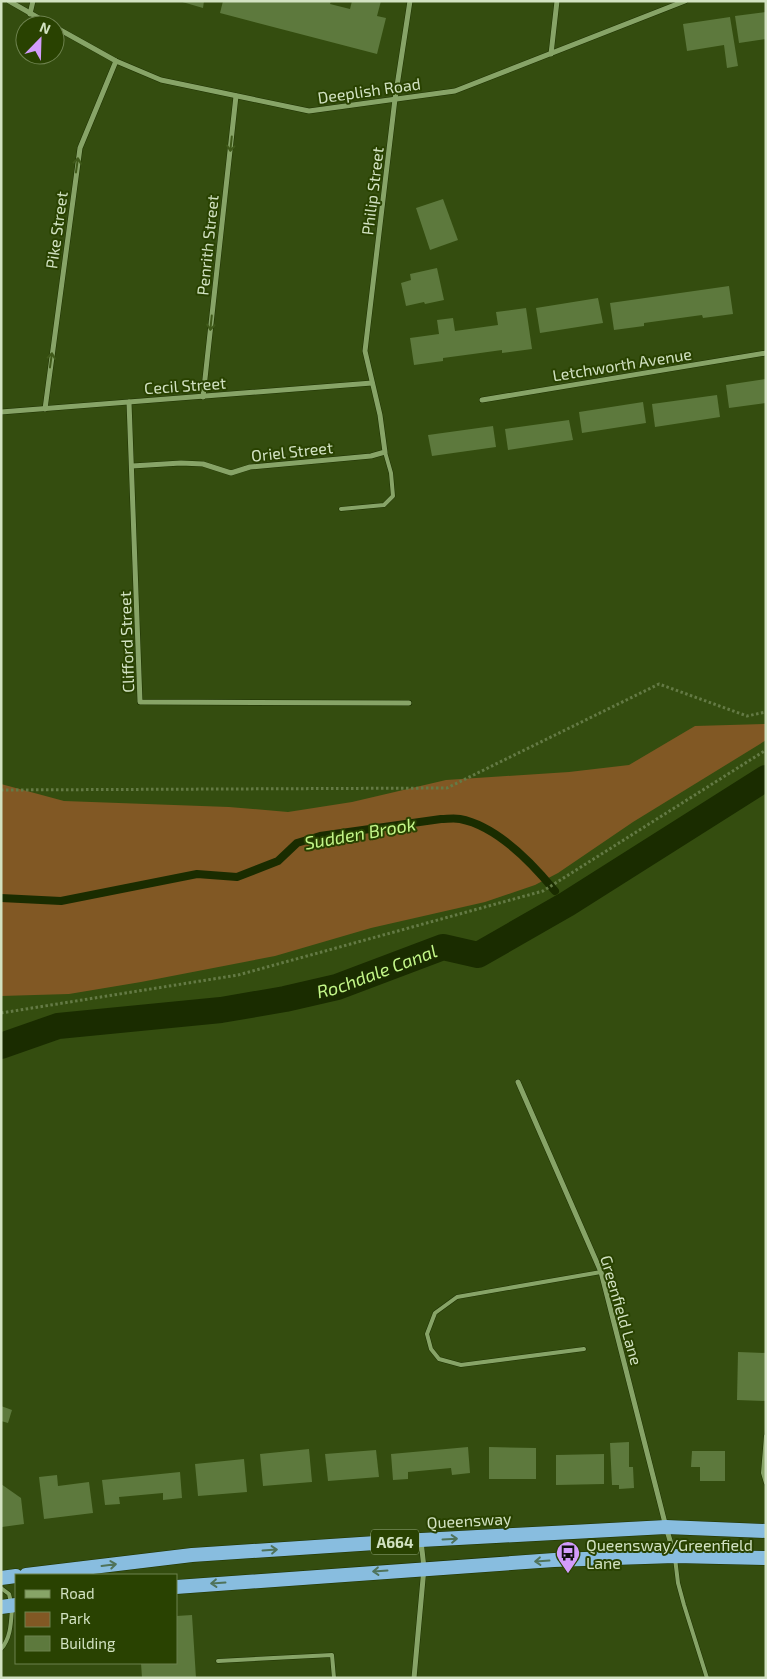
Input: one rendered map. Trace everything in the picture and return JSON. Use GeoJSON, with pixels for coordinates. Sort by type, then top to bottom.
{"type":"FeatureCollection","features":[{"type":"Feature","properties":{"kind":"highway","name":"Queensway"},"geometry":{"type":"LineString","coordinates":[[34,1574],[192,1554],[421,1540],[666,1527],[766,1531]]}},
{"type":"Feature","properties":{"kind":"highway","name":"A664"},"geometry":{"type":"LineString","coordinates":[[178,1587],[554,1560],[675,1556],[766,1558]]}},
{"type":"Feature","properties":{"kind":"highway"},"geometry":{"type":"LineString","coordinates":[[1,1578],[15,1576]]}},
{"type":"Feature","properties":{"kind":"street"},"geometry":{"type":"LineString","coordinates":[[9,1],[30,14],[33,1]]}},
{"type":"Feature","properties":{"kind":"street","name":"Philip Street"},"geometry":{"type":"LineString","coordinates":[[372,383],[365,351],[410,1]]}},
{"type":"Feature","properties":{"kind":"street"},"geometry":{"type":"LineString","coordinates":[[551,54],[557,1]]}},
{"type":"Feature","properties":{"kind":"street","name":"Deeplish Road"},"geometry":{"type":"LineString","coordinates":[[65,33],[116,61],[161,80],[309,111],[455,91],[685,1]]}},
{"type":"Feature","properties":{"kind":"street","name":"Pike Street"},"geometry":{"type":"LineString","coordinates":[[44,409],[80,148],[116,61]]}},
{"type":"Feature","properties":{"kind":"street","name":"Penrith Street"},"geometry":{"type":"LineString","coordinates":[[203,396],[236,96]]}},
{"type":"Feature","properties":{"kind":"street","name":"Letchworth Avenue"},"geometry":{"type":"LineString","coordinates":[[482,400],[766,353]]}},
{"type":"Feature","properties":{"kind":"street"},"geometry":{"type":"LineString","coordinates":[[372,383],[380,415],[385,452]]}},
{"type":"Feature","properties":{"kind":"street","name":"Cecil Street"},"geometry":{"type":"LineString","coordinates":[[1,412],[372,383]]}},
{"type":"Feature","properties":{"kind":"street","name":"Clifford Street"},"geometry":{"type":"LineString","coordinates":[[130,402],[140,702],[409,702]]}},
{"type":"Feature","properties":{"kind":"street","name":"Oriel Street"},"geometry":{"type":"LineString","coordinates":[[132,466],[181,463],[203,464],[231,473],[250,467],[363,457],[385,452]]}},
{"type":"Feature","properties":{"kind":"street","name":"Greenfield Lane"},"geometry":{"type":"LineString","coordinates":[[518,1082],[601,1272],[675,1556]]}},
{"type":"Feature","properties":{"kind":"street"},"geometry":{"type":"LineString","coordinates":[[414,1678],[424,1568],[421,1540]]}},
{"type":"Feature","properties":{"kind":"lane"},"geometry":{"type":"LineString","coordinates":[[341,509],[384,505],[393,496],[391,473],[385,452]]}},
{"type":"Feature","properties":{"kind":"lane"},"geometry":{"type":"LineString","coordinates":[[584,1348],[461,1365],[439,1359],[430,1349],[427,1334],[435,1313],[457,1296],[601,1272]]}},
{"type":"Feature","properties":{"kind":"lane"},"geometry":{"type":"LineString","coordinates":[[766,1436],[762,1473],[766,1482]]}},
{"type":"Feature","properties":{"kind":"lane"},"geometry":{"type":"LineString","coordinates":[[675,1556],[682,1598],[708,1678]]}},
{"type":"Feature","properties":{"kind":"lane"},"geometry":{"type":"LineString","coordinates":[[1,1588],[9,1594],[11,1624],[6,1644],[1,1648]]}},
{"type":"Feature","properties":{"kind":"lane"},"geometry":{"type":"LineString","coordinates":[[218,1661],[332,1655],[334,1678]]}},
{"type":"Feature","properties":{"kind":"path"},"geometry":{"type":"LineString","coordinates":[[1,790],[447,788],[658,684],[747,716],[766,712]]}},
{"type":"Feature","properties":{"kind":"path"},"geometry":{"type":"LineString","coordinates":[[1,1013],[238,975],[543,891],[766,750]]}},
{"type":"Feature","properties":{"kind":"green space"},"geometry":{"type":"Polygon","coordinates":[[[766,724],[766,740],[633,822],[558,873],[535,885],[485,902],[371,928],[275,956],[69,994],[1,996],[1,784],[64,801],[229,807],[288,812],[352,802],[446,780],[569,772],[629,765],[695,726],[766,724]]]}},
{"type":"Feature","properties":{"kind":"building"},"geometry":{"type":"Polygon","coordinates":[[[179,1],[204,1],[203,8],[179,1]]]}},
{"type":"Feature","properties":{"kind":"building"},"geometry":{"type":"Polygon","coordinates":[[[223,1],[331,1],[330,4],[350,9],[352,1],[381,1],[377,16],[386,18],[377,54],[220,13],[223,1]]]}},
{"type":"Feature","properties":{"kind":"building"},"geometry":{"type":"Polygon","coordinates":[[[766,12],[766,39],[739,43],[735,16],[766,12]]]}},
{"type":"Feature","properties":{"kind":"building"},"geometry":{"type":"Polygon","coordinates":[[[730,17],[738,66],[727,68],[724,45],[687,51],[683,24],[730,17]]]}},
{"type":"Feature","properties":{"kind":"building"},"geometry":{"type":"Polygon","coordinates":[[[443,199],[458,240],[430,250],[416,208],[443,199]]]}},
{"type":"Feature","properties":{"kind":"building"},"geometry":{"type":"Polygon","coordinates":[[[437,268],[444,300],[406,306],[401,283],[411,280],[410,274],[437,268]]]}},
{"type":"Feature","properties":{"kind":"building"},"geometry":{"type":"Polygon","coordinates":[[[729,286],[733,314],[703,318],[702,315],[644,323],[644,326],[614,330],[610,303],[729,286]]]}},
{"type":"Feature","properties":{"kind":"building"},"geometry":{"type":"Polygon","coordinates":[[[598,298],[603,323],[540,333],[536,308],[598,298]]]}},
{"type":"Feature","properties":{"kind":"building"},"geometry":{"type":"Polygon","coordinates":[[[526,308],[532,349],[502,353],[502,350],[443,358],[443,361],[414,365],[410,338],[439,334],[437,320],[453,318],[455,331],[498,325],[496,312],[526,308]]]}},
{"type":"Feature","properties":{"kind":"building"},"geometry":{"type":"Polygon","coordinates":[[[766,379],[766,403],[729,408],[726,385],[766,379]]]}},
{"type":"Feature","properties":{"kind":"building"},"geometry":{"type":"Polygon","coordinates":[[[717,395],[720,417],[655,427],[652,404],[717,395]]]}},
{"type":"Feature","properties":{"kind":"building"},"geometry":{"type":"Polygon","coordinates":[[[643,402],[646,423],[582,433],[579,412],[643,402]]]}},
{"type":"Feature","properties":{"kind":"building"},"geometry":{"type":"Polygon","coordinates":[[[569,420],[573,440],[508,450],[505,429],[569,420]]]}},
{"type":"Feature","properties":{"kind":"building"},"geometry":{"type":"Polygon","coordinates":[[[493,426],[496,447],[432,456],[428,435],[493,426]]]}},
{"type":"Feature","properties":{"kind":"building"},"geometry":{"type":"Polygon","coordinates":[[[738,1352],[766,1353],[766,1401],[737,1400],[738,1352]]]}},
{"type":"Feature","properties":{"kind":"building"},"geometry":{"type":"Polygon","coordinates":[[[1,1406],[12,1410],[8,1423],[1,1421],[1,1406]]]}},
{"type":"Feature","properties":{"kind":"building"},"geometry":{"type":"Polygon","coordinates":[[[629,1442],[629,1467],[633,1467],[634,1488],[619,1489],[619,1485],[612,1485],[610,1443],[629,1442]]]}},
{"type":"Feature","properties":{"kind":"building"},"geometry":{"type":"Polygon","coordinates":[[[468,1447],[470,1473],[452,1475],[451,1468],[408,1472],[408,1479],[393,1480],[391,1454],[468,1447]]]}},
{"type":"Feature","properties":{"kind":"building"},"geometry":{"type":"Polygon","coordinates":[[[489,1447],[536,1448],[536,1479],[489,1479],[489,1447]]]}},
{"type":"Feature","properties":{"kind":"building"},"geometry":{"type":"Polygon","coordinates":[[[309,1449],[312,1482],[263,1486],[260,1454],[309,1449]]]}},
{"type":"Feature","properties":{"kind":"building"},"geometry":{"type":"Polygon","coordinates":[[[376,1450],[379,1477],[328,1481],[325,1454],[376,1450]]]}},
{"type":"Feature","properties":{"kind":"building"},"geometry":{"type":"Polygon","coordinates":[[[692,1451],[725,1451],[725,1481],[700,1481],[700,1467],[691,1467],[692,1451]]]}},
{"type":"Feature","properties":{"kind":"building"},"geometry":{"type":"Polygon","coordinates":[[[604,1454],[604,1484],[556,1485],[556,1455],[604,1454]]]}},
{"type":"Feature","properties":{"kind":"building"},"geometry":{"type":"Polygon","coordinates":[[[244,1459],[247,1492],[198,1496],[195,1464],[244,1459]]]}},
{"type":"Feature","properties":{"kind":"building"},"geometry":{"type":"Polygon","coordinates":[[[180,1472],[182,1498],[163,1500],[163,1493],[119,1497],[120,1504],[105,1505],[102,1480],[180,1472]]]}},
{"type":"Feature","properties":{"kind":"building"},"geometry":{"type":"Polygon","coordinates":[[[57,1475],[58,1486],[89,1482],[93,1513],[44,1519],[39,1477],[57,1475]]]}},
{"type":"Feature","properties":{"kind":"building"},"geometry":{"type":"Polygon","coordinates":[[[1,1484],[21,1498],[24,1524],[2,1527],[1,1484]]]}},
{"type":"Feature","properties":{"kind":"building"},"geometry":{"type":"Polygon","coordinates":[[[192,1615],[196,1678],[142,1678],[141,1664],[178,1664],[178,1616],[192,1615]]]}},
{"type":"Feature","properties":{"kind":"waterway","name":"Rochdale Canal"},"geometry":{"type":"LineString","coordinates":[[1,1046],[58,1026],[221,1010],[285,999],[337,987],[443,947],[478,955],[567,904],[766,778]]}},
{"type":"Feature","properties":{"kind":"waterway","name":"Sudden Brook"},"geometry":{"type":"LineString","coordinates":[[1,898],[61,901],[197,874],[237,877],[278,861],[297,843],[320,836],[441,819],[460,819],[474,823],[500,837],[525,858],[555,891]]}},
{"type":"Feature","properties":{"kind":"place","name":"Queensway/Greenfield Lane"},"geometry":{"type":"Point","coordinates":[568,1574]}}]}
